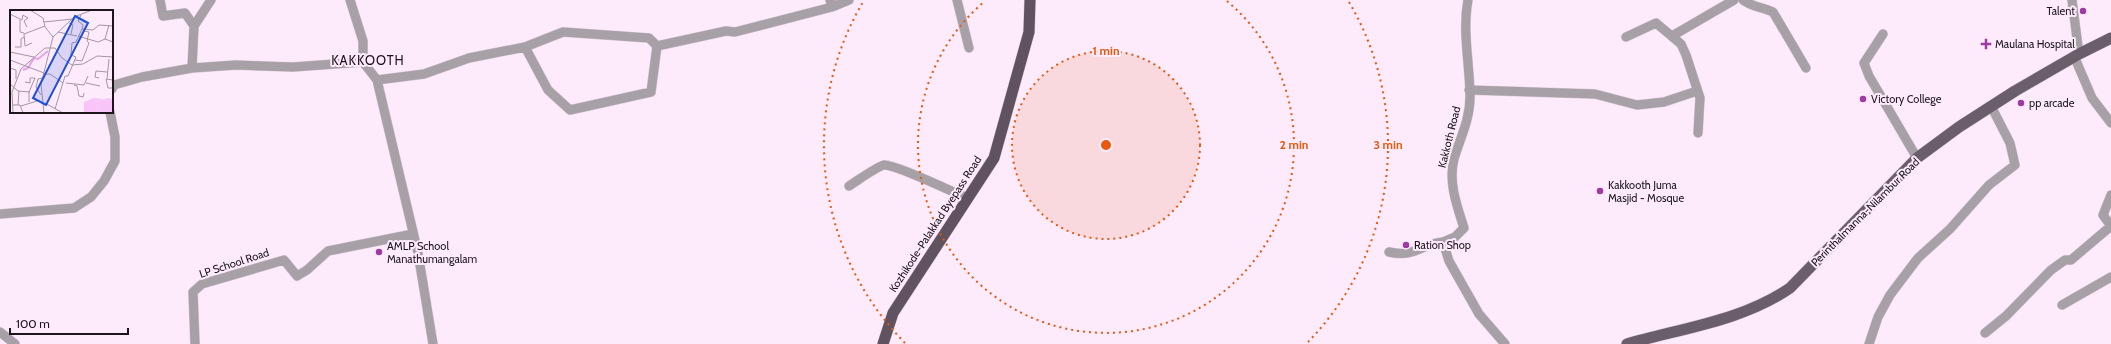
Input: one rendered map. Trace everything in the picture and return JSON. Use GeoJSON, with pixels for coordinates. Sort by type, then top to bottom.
{"type":"FeatureCollection","features":[{"type":"Feature","properties":{"kind":"highway","name":"Kozhikode-Palakkad Byepass Road"},"geometry":{"type":"LineString","coordinates":[[883,344],[893,313],[994,158],[1029,32],[1030,0]]}},
{"type":"Feature","properties":{"kind":"main road","name":"Perinthalmanna-Nilambur Road"},"geometry":{"type":"LineString","coordinates":[[1627,344],[1740,314],[1780,295],[1790,288],[1917,158],[1991,106],[2077,55],[2111,38]]}},
{"type":"Feature","properties":{"kind":"street"},"geometry":{"type":"LineString","coordinates":[[160,0],[163,16],[185,13],[194,26]]}},
{"type":"Feature","properties":{"kind":"street"},"geometry":{"type":"LineString","coordinates":[[192,68],[194,26],[211,0]]}},
{"type":"Feature","properties":{"kind":"street"},"geometry":{"type":"LineString","coordinates":[[350,0],[362,41],[363,62],[377,80],[413,234],[433,344]]}},
{"type":"Feature","properties":{"kind":"street"},"geometry":{"type":"LineString","coordinates":[[657,46],[726,31],[735,32],[831,3],[849,0]]}},
{"type":"Feature","properties":{"kind":"street"},"geometry":{"type":"LineString","coordinates":[[957,0],[969,48]]}},
{"type":"Feature","properties":{"kind":"street","name":"Kakkoth Road"},"geometry":{"type":"LineString","coordinates":[[1389,252],[1408,255],[1455,237],[1464,228],[1454,195],[1452,178],[1454,161],[1468,117],[1470,90],[1465,31],[1468,0]]}},
{"type":"Feature","properties":{"kind":"street"},"geometry":{"type":"LineString","coordinates":[[1672,36],[1734,0]]}},
{"type":"Feature","properties":{"kind":"street"},"geometry":{"type":"LineString","coordinates":[[1743,0],[1753,7],[1765,8],[1773,12],[1806,68]]}},
{"type":"Feature","properties":{"kind":"street"},"geometry":{"type":"LineString","coordinates":[[2072,0],[2077,55],[2092,98],[2111,124]]}},
{"type":"Feature","properties":{"kind":"street"},"geometry":{"type":"LineString","coordinates":[[1626,37],[1656,23],[1681,44],[1700,98],[1698,133]]}},
{"type":"Feature","properties":{"kind":"street"},"geometry":{"type":"LineString","coordinates":[[377,80],[424,74],[469,58],[525,47],[563,32],[631,38],[649,38],[657,46]]}},
{"type":"Feature","properties":{"kind":"street"},"geometry":{"type":"LineString","coordinates":[[1883,34],[1864,64],[1869,76],[1917,158]]}},
{"type":"Feature","properties":{"kind":"street"},"geometry":{"type":"LineString","coordinates":[[525,47],[548,90],[570,110],[651,92],[657,46]]}},
{"type":"Feature","properties":{"kind":"street"},"geometry":{"type":"LineString","coordinates":[[113,86],[114,84],[142,76],[192,68],[236,65],[293,67],[363,62]]}},
{"type":"Feature","properties":{"kind":"street"},"geometry":{"type":"LineString","coordinates":[[1470,90],[1595,94],[1637,105],[1664,102],[1697,91]]}},
{"type":"Feature","properties":{"kind":"street"},"geometry":{"type":"LineString","coordinates":[[1869,344],[1878,317],[1890,295],[1918,258],[1950,229],[1989,185],[2015,164],[2010,143],[1991,106]]}},
{"type":"Feature","properties":{"kind":"street"},"geometry":{"type":"LineString","coordinates":[[0,214],[74,208],[91,197],[104,181],[115,161],[114,137],[110,113]]}},
{"type":"Feature","properties":{"kind":"street"},"geometry":{"type":"LineString","coordinates":[[849,186],[884,166],[900,168],[910,174],[967,198]]}},
{"type":"Feature","properties":{"kind":"street"},"geometry":{"type":"LineString","coordinates":[[1985,333],[2006,316],[2050,270],[2065,260],[2072,260],[2111,226],[2103,215],[2111,195]]}},
{"type":"Feature","properties":{"kind":"street","name":"LP School Road"},"geometry":{"type":"LineString","coordinates":[[195,344],[193,292],[202,284],[284,260],[297,276],[328,252],[413,234]]}},
{"type":"Feature","properties":{"kind":"street"},"geometry":{"type":"LineString","coordinates":[[1443,242],[1449,261],[1479,314],[1505,344]]}},
{"type":"Feature","properties":{"kind":"street"},"geometry":{"type":"LineString","coordinates":[[2062,305],[2111,277]]}},
{"type":"Feature","properties":{"kind":"street"},"geometry":{"type":"LineString","coordinates":[[1,335],[15,344]]}},
{"type":"Feature","properties":{"kind":"place","name":"Talent"},"geometry":{"type":"Point","coordinates":[2083,11]}},
{"type":"Feature","properties":{"kind":"place","name":"Maulana Hospital"},"geometry":{"type":"Point","coordinates":[1986,44]}},
{"type":"Feature","properties":{"kind":"place","name":"Victory College"},"geometry":{"type":"Point","coordinates":[1863,99]}},
{"type":"Feature","properties":{"kind":"place","name":"pp arcade"},"geometry":{"type":"Point","coordinates":[2021,103]}},
{"type":"Feature","properties":{"kind":"place","name":"Kakkooth Juma Masjid - Mosque"},"geometry":{"type":"Point","coordinates":[1600,191]}},
{"type":"Feature","properties":{"kind":"place","name":"Ration Shop"},"geometry":{"type":"Point","coordinates":[1406,245]}},
{"type":"Feature","properties":{"kind":"place","name":"AMLP School Manathumangalam"},"geometry":{"type":"Point","coordinates":[379,252]}},
{"type":"Feature","properties":{"kind":"district","name":"KAKKOOTH"},"geometry":{"type":"Point","coordinates":[368,60]}}]}
